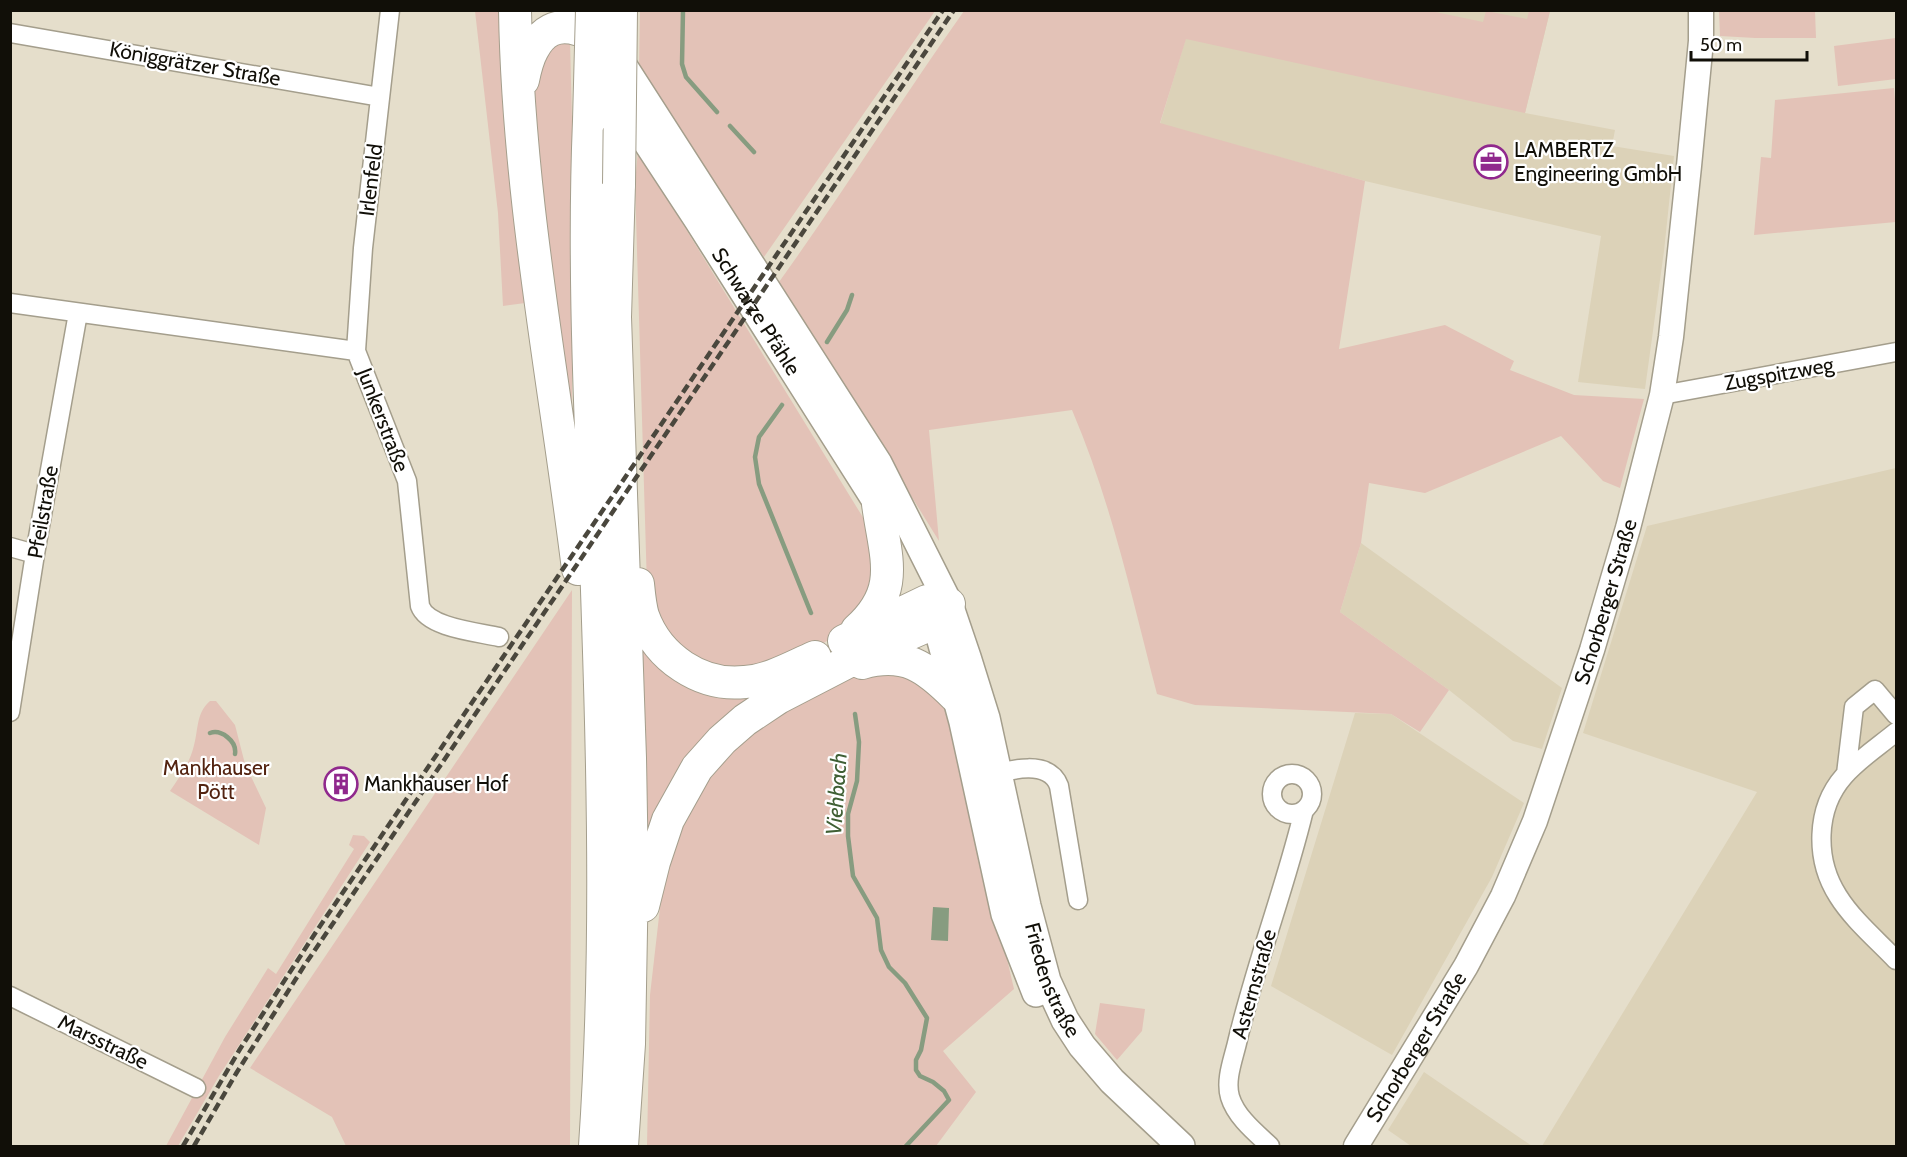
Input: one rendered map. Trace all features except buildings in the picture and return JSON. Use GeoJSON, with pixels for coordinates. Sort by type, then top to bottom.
{"type":"FeatureCollection","features":[{"type":"Feature","properties":{"kind":"highway"},"geometry":{"type":"LineString","coordinates":[[515,10],[522,144],[536,268],[580,580],[584,601],[598,621]]}},
{"type":"Feature","properties":{"kind":"highway"},"geometry":{"type":"LineString","coordinates":[[621,10],[615,317],[630,758],[631,956],[629,1044],[622,1146]]}},
{"type":"Feature","properties":{"kind":"highway"},"geometry":{"type":"LineString","coordinates":[[519,95],[533,49],[552,31],[579,15]]}},
{"type":"Feature","properties":{"kind":"highway"},"geometry":{"type":"LineString","coordinates":[[579,15],[597,37],[614,51]]}},
{"type":"Feature","properties":{"kind":"highway"},"geometry":{"type":"LineString","coordinates":[[579,15],[589,121],[587,173],[589,355],[604,794],[602,1020],[595,1146]]}},
{"type":"Feature","properties":{"kind":"highway"},"geometry":{"type":"LineString","coordinates":[[844,641],[873,615],[885,590],[887,554],[878,504]]}},
{"type":"Feature","properties":{"kind":"highway"},"geometry":{"type":"LineString","coordinates":[[622,521],[632,546],[640,604],[648,626],[664,651],[678,663],[692,672],[721,682],[756,680],[780,673],[844,641],[937,609]]}},
{"type":"Feature","properties":{"kind":"highway"},"geometry":{"type":"LineString","coordinates":[[631,956],[660,842],[677,802],[697,768],[744,720],[778,698],[864,654],[937,609]]}},
{"type":"Feature","properties":{"kind":"highway"},"geometry":{"type":"LineString","coordinates":[[826,673],[872,660],[904,660],[927,671],[955,696]]}},
{"type":"Feature","properties":{"kind":"main road","name":"Schwarze Pfähle"},"geometry":{"type":"LineString","coordinates":[[579,15],[698,220],[878,504],[937,609]]}},
{"type":"Feature","properties":{"kind":"main road","name":"Schwarze Pfähle"},"geometry":{"type":"LineString","coordinates":[[614,51],[878,463],[937,609]]}},
{"type":"Feature","properties":{"kind":"main road","name":"Friedenstraße"},"geometry":{"type":"LineString","coordinates":[[937,609],[955,696],[987,778],[1027,906],[1047,981],[1065,1020],[1082,1046],[1112,1081],[1181,1146]]}},
{"type":"Feature","properties":{"kind":"main road","name":"Friedenstraße"},"geometry":{"type":"LineString","coordinates":[[937,609],[986,718],[987,778],[1005,914],[1028,976],[1054,1032],[1068,1055],[1100,1094],[1155,1146]]}},
{"type":"Feature","properties":{"kind":"street","name":"Irlenfeld"},"geometry":{"type":"LineString","coordinates":[[356,351],[363,248],[390,10]]}},
{"type":"Feature","properties":{"kind":"street","name":"Schorberger Straße"},"geometry":{"type":"LineString","coordinates":[[1356,1146],[1466,966],[1503,896],[1535,821],[1592,650],[1628,528],[1662,395],[1687,188],[1701,41],[1701,10]]}},
{"type":"Feature","properties":{"kind":"street","name":"Königgrätzer Straße"},"geometry":{"type":"LineString","coordinates":[[10,33],[380,97]]}},
{"type":"Feature","properties":{"kind":"street","name":"Junkerstraße"},"geometry":{"type":"LineString","coordinates":[[10,303],[356,351],[407,481],[422,612],[435,622],[499,637]]}},
{"type":"Feature","properties":{"kind":"street","name":"Pfeilstraße"},"geometry":{"type":"LineString","coordinates":[[10,712],[35,554],[78,313]]}},
{"type":"Feature","properties":{"kind":"street","name":"Zugspitzweg"},"geometry":{"type":"LineString","coordinates":[[1662,395],[1896,352]]}},
{"type":"Feature","properties":{"kind":"street"},"geometry":{"type":"LineString","coordinates":[[10,547],[35,554]]}},
{"type":"Feature","properties":{"kind":"street"},"geometry":{"type":"LineString","coordinates":[[1846,774],[1854,707],[1875,690],[1896,715]]}},
{"type":"Feature","properties":{"kind":"street"},"geometry":{"type":"LineString","coordinates":[[1896,732],[1846,774],[1833,792],[1822,823],[1822,852],[1829,878],[1843,903],[1896,960]]}},
{"type":"Feature","properties":{"kind":"street"},"geometry":{"type":"LineString","coordinates":[[987,778],[1025,768],[1050,773],[1056,779],[1078,900]]}},
{"type":"Feature","properties":{"kind":"street","name":"Asternstraße"},"geometry":{"type":"LineString","coordinates":[[1270,1146],[1233,1106],[1228,1083],[1241,1025],[1296,845],[1304,810]]}},
{"type":"Feature","properties":{"kind":"street","name":"Marsstraße"},"geometry":{"type":"LineString","coordinates":[[10,996],[196,1088]]}},
{"type":"Feature","properties":{"kind":"shaded area"},"geometry":{"type":"Polygon","coordinates":[[[1194,11],[1550,11],[1525,113],[1615,130],[1612,146],[1674,156],[1664,251],[1645,389],[1578,382],[1601,236],[1365,181],[1160,124],[1194,11]]]}},
{"type":"Feature","properties":{"kind":"shaded area"},"geometry":{"type":"Polygon","coordinates":[[[1896,468],[1896,1146],[1542,1146],[1757,792],[1583,733],[1647,526],[1896,468]]]}},
{"type":"Feature","properties":{"kind":"shaded area"},"geometry":{"type":"Polygon","coordinates":[[[1361,543],[1562,688],[1542,749],[1513,741],[1449,690],[1340,612],[1361,543]]]}},
{"type":"Feature","properties":{"kind":"shaded area"},"geometry":{"type":"Polygon","coordinates":[[[1355,713],[1391,714],[1524,803],[1492,877],[1392,1055],[1271,986],[1355,713]]]}},
{"type":"Feature","properties":{"kind":"shaded area"},"geometry":{"type":"Polygon","coordinates":[[[933,907],[949,908],[948,941],[931,940],[933,907]]]}},
{"type":"Feature","properties":{"kind":"shaded area"},"geometry":{"type":"Polygon","coordinates":[[[1424,1072],[1532,1146],[1411,1146],[1388,1130],[1424,1072]]]}},
{"type":"Feature","properties":{"kind":"green space"},"geometry":{"type":"Polygon","coordinates":[[[1426,10],[1483,22],[1486,11],[1527,19],[1529,11],[1550,11],[1525,113],[1186,39],[1160,123],[1365,181],[1339,349],[1445,325],[1514,361],[1510,370],[1574,395],[1644,399],[1620,488],[1603,481],[1561,436],[1425,493],[1369,483],[1361,543],[1340,612],[1449,690],[1420,732],[1391,714],[1195,705],[1157,694],[1109,515],[1086,444],[1072,410],[929,430],[939,541],[779,282],[964,11],[1426,10]]]}},
{"type":"Feature","properties":{"kind":"green space"},"geometry":{"type":"Polygon","coordinates":[[[475,11],[506,11],[533,302],[503,306],[498,213],[475,11]]]}},
{"type":"Feature","properties":{"kind":"green space"},"geometry":{"type":"Polygon","coordinates":[[[640,11],[935,11],[764,257],[639,70],[640,11]]]}},
{"type":"Feature","properties":{"kind":"green space"},"geometry":{"type":"Polygon","coordinates":[[[1719,11],[1815,11],[1816,38],[1720,36],[1719,11]]]}},
{"type":"Feature","properties":{"kind":"green space"},"geometry":{"type":"Polygon","coordinates":[[[1896,38],[1896,79],[1838,86],[1834,46],[1896,38]]]}},
{"type":"Feature","properties":{"kind":"green space"},"geometry":{"type":"Polygon","coordinates":[[[570,41],[572,462],[531,80],[544,47],[570,41]]]}},
{"type":"Feature","properties":{"kind":"green space"},"geometry":{"type":"Polygon","coordinates":[[[1894,88],[1896,222],[1754,235],[1761,157],[1771,158],[1775,100],[1894,88]]]}},
{"type":"Feature","properties":{"kind":"green space"},"geometry":{"type":"Polygon","coordinates":[[[638,151],[867,524],[879,550],[861,621],[820,645],[737,670],[708,666],[682,652],[663,626],[647,587],[635,183],[638,151]]]}},
{"type":"Feature","properties":{"kind":"green space"},"geometry":{"type":"Polygon","coordinates":[[[572,590],[570,1146],[346,1146],[332,1117],[250,1068],[572,590]]]}},
{"type":"Feature","properties":{"kind":"green space"},"geometry":{"type":"Polygon","coordinates":[[[642,632],[672,666],[776,683],[734,719],[649,856],[642,632]]]}},
{"type":"Feature","properties":{"kind":"green space"},"geometry":{"type":"Polygon","coordinates":[[[903,667],[948,706],[1014,989],[943,1051],[976,1092],[936,1146],[647,1146],[650,995],[664,873],[680,824],[704,778],[772,713],[855,671],[903,667]]]}},
{"type":"Feature","properties":{"kind":"green space","name":"Mankhauser Pött"},"geometry":{"type":"Polygon","coordinates":[[[210,701],[216,701],[235,725],[245,764],[266,808],[259,845],[170,791],[189,760],[202,711],[210,701]]]}},
{"type":"Feature","properties":{"kind":"green space"},"geometry":{"type":"Polygon","coordinates":[[[353,835],[364,836],[370,842],[219,1076],[178,1146],[166,1146],[225,1037],[268,968],[276,974],[354,849],[349,845],[353,835]]]}},
{"type":"Feature","properties":{"kind":"green space"},"geometry":{"type":"Polygon","coordinates":[[[1100,1003],[1145,1009],[1142,1031],[1117,1060],[1095,1034],[1100,1003]]]}},
{"type":"Feature","properties":{"kind":"waterway","name":"Viehbach"},"geometry":{"type":"LineString","coordinates":[[683,10],[682,64],[686,77],[717,112]]}},
{"type":"Feature","properties":{"kind":"waterway","name":"Viehbach"},"geometry":{"type":"LineString","coordinates":[[730,126],[754,152]]}},
{"type":"Feature","properties":{"kind":"waterway","name":"Viehbach"},"geometry":{"type":"LineString","coordinates":[[827,342],[847,310],[852,295]]}},
{"type":"Feature","properties":{"kind":"waterway","name":"Viehbach"},"geometry":{"type":"LineString","coordinates":[[782,405],[759,437],[755,457],[759,484],[811,613]]}},
{"type":"Feature","properties":{"kind":"waterway","name":"Viehbach"},"geometry":{"type":"LineString","coordinates":[[855,714],[859,742],[857,781],[848,814],[853,876],[877,918],[881,950],[889,967],[905,983],[927,1018],[921,1050],[916,1060],[916,1070],[920,1076],[933,1082],[944,1091],[949,1100],[906,1146]]}},
{"type":"Feature","properties":{"kind":"waterway"},"geometry":{"type":"LineString","coordinates":[[210,733],[219,733],[227,737],[235,749],[235,754]]}},
{"type":"Feature","properties":{"kind":"railway"},"geometry":{"type":"LineString","coordinates":[[183,1146],[240,1049],[316,932],[943,10]]}},
{"type":"Feature","properties":{"kind":"railway"},"geometry":{"type":"LineString","coordinates":[[194,1146],[237,1072],[304,966],[954,10]]}},
{"type":"Feature","properties":{"kind":"place","name":"LAMBERTZ Engineering GmbH"},"geometry":{"type":"Point","coordinates":[1491,162]}},
{"type":"Feature","properties":{"kind":"place","name":"Mankhauser Hof"},"geometry":{"type":"Point","coordinates":[341,784]}}]}
